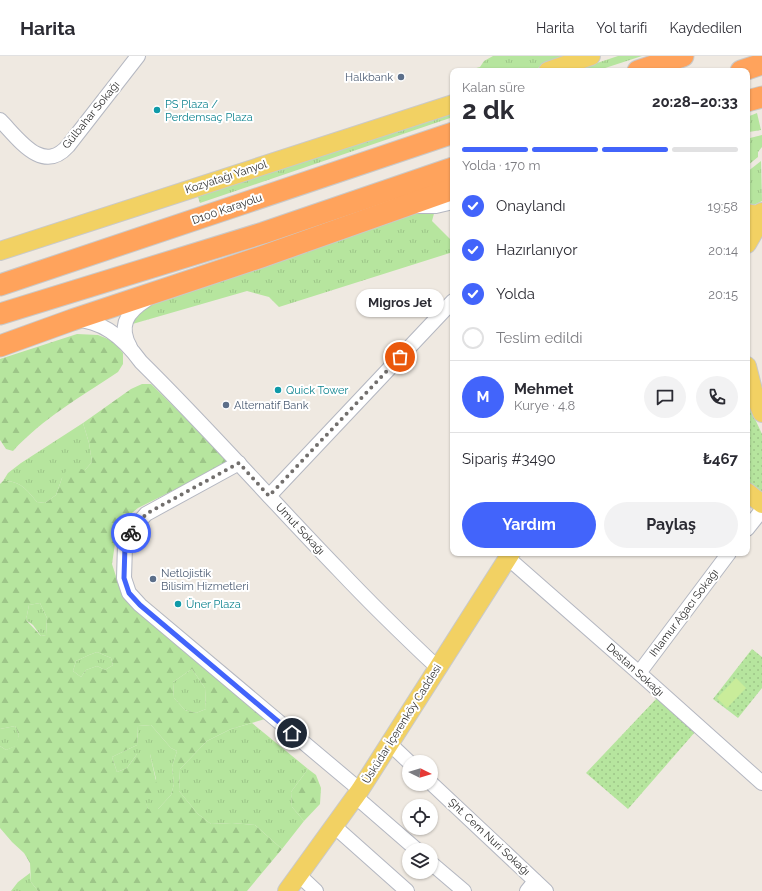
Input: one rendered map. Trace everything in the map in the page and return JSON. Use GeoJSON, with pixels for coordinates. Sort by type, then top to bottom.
{"type":"FeatureCollection","features":[{"type":"Feature","properties":{"kind":"highway"},"geometry":{"type":"LineString","coordinates":[[647,68],[683,56]]}},
{"type":"Feature","properties":{"kind":"highway"},"geometry":{"type":"LineString","coordinates":[[750,68],[762,64]]}},
{"type":"Feature","properties":{"kind":"highway"},"geometry":{"type":"LineString","coordinates":[[750,100],[762,97]]}},
{"type":"Feature","properties":{"kind":"highway","name":"D100 Karayolu"},"geometry":{"type":"LineString","coordinates":[[0,285],[450,134]]}},
{"type":"Feature","properties":{"kind":"highway"},"geometry":{"type":"LineString","coordinates":[[0,314],[263,233],[450,169]]}},
{"type":"Feature","properties":{"kind":"highway"},"geometry":{"type":"LineString","coordinates":[[0,346],[450,190]]}},
{"type":"Feature","properties":{"kind":"highway"},"geometry":{"type":"LineString","coordinates":[[0,331],[132,286],[263,233]]}},
{"type":"Feature","properties":{"kind":"main road"},"geometry":{"type":"LineString","coordinates":[[557,68],[591,56]]}},
{"type":"Feature","properties":{"kind":"main road","name":"Kozyatağı Yanyol"},"geometry":{"type":"LineString","coordinates":[[0,251],[450,105]]}},
{"type":"Feature","properties":{"kind":"main road"},"geometry":{"type":"LineString","coordinates":[[750,214],[757,215],[762,212]]}},
{"type":"Feature","properties":{"kind":"main road"},"geometry":{"type":"LineString","coordinates":[[750,239],[762,222]]}},
{"type":"Feature","properties":{"kind":"main road"},"geometry":{"type":"LineString","coordinates":[[750,378],[754,394],[762,413]]}},
{"type":"Feature","properties":{"kind":"main road","name":"Üsküdar İçerenköy Caddesi"},"geometry":{"type":"LineString","coordinates":[[287,891],[358,794],[508,556]]}},
{"type":"Feature","properties":{"kind":"street","name":"Gülbahar Sokağı"},"geometry":{"type":"LineString","coordinates":[[0,120],[35,154],[48,157],[60,153],[71,142],[138,56]]}},
{"type":"Feature","properties":{"kind":"street"},"geometry":{"type":"LineString","coordinates":[[407,205],[436,206],[450,203]]}},
{"type":"Feature","properties":{"kind":"street"},"geometry":{"type":"LineString","coordinates":[[134,352],[126,340],[125,329],[127,317],[134,307],[161,291]]}},
{"type":"Feature","properties":{"kind":"street"},"geometry":{"type":"LineString","coordinates":[[269,496],[450,304]]}},
{"type":"Feature","properties":{"kind":"street","name":"Umut Sokağı"},"geometry":{"type":"LineString","coordinates":[[72,320],[84,320],[112,331],[134,352],[141,362],[393,626],[438,668]]}},
{"type":"Feature","properties":{"kind":"street"},"geometry":{"type":"LineString","coordinates":[[239,463],[146,514],[137,524],[125,545],[124,578],[129,593],[140,605],[166,625],[358,794],[409,843]]}},
{"type":"Feature","properties":{"kind":"street"},"geometry":{"type":"LineString","coordinates":[[750,525],[762,510]]}},
{"type":"Feature","properties":{"kind":"street","name":"Destan Sokağı"},"geometry":{"type":"LineString","coordinates":[[510,556],[762,783]]}},
{"type":"Feature","properties":{"kind":"street","name":"Ihlamur Ağacı Sokağı"},"geometry":{"type":"LineString","coordinates":[[639,673],[727,556]]}},
{"type":"Feature","properties":{"kind":"street"},"geometry":{"type":"LineString","coordinates":[[390,744],[402,755]]}},
{"type":"Feature","properties":{"kind":"street","name":"Şht. Cem Nuri Sokağı"},"geometry":{"type":"LineString","coordinates":[[438,790],[531,886],[546,891]]}},
{"type":"Feature","properties":{"kind":"street"},"geometry":{"type":"LineString","coordinates":[[334,826],[407,891]]}},
{"type":"Feature","properties":{"kind":"street"},"geometry":{"type":"LineString","coordinates":[[438,869],[464,891]]}},
{"type":"Feature","properties":{"kind":"street"},"geometry":{"type":"LineString","coordinates":[[299,875],[316,891]]}},
{"type":"Feature","properties":{"kind":"green space"},"geometry":{"type":"Polygon","coordinates":[[[493,56],[573,56],[538,68],[476,68],[480,67],[484,61],[493,56]]]}},
{"type":"Feature","properties":{"kind":"green space"},"geometry":{"type":"Polygon","coordinates":[[[618,56],[642,56],[605,68],[582,68],[618,56]]]}},
{"type":"Feature","properties":{"kind":"green space"},"geometry":{"type":"Polygon","coordinates":[[[450,112],[450,118],[200,203],[198,197],[235,183],[450,112]]]}},
{"type":"Feature","properties":{"kind":"green space"},"geometry":{"type":"Polygon","coordinates":[[[757,113],[761,130],[750,132],[750,116],[757,113]]]}},
{"type":"Feature","properties":{"kind":"green space"},"geometry":{"type":"Polygon","coordinates":[[[762,135],[762,147],[758,152],[758,157],[750,164],[750,138],[762,135]]]}},
{"type":"Feature","properties":{"kind":"green space"},"geometry":{"type":"Polygon","coordinates":[[[761,161],[762,201],[752,206],[750,206],[750,170],[761,161]]]}},
{"type":"Feature","properties":{"kind":"green space"},"geometry":{"type":"Polygon","coordinates":[[[436,206],[432,221],[450,239],[450,253],[279,307],[269,297],[247,291],[129,325],[134,307],[436,206]]]}},
{"type":"Feature","properties":{"kind":"green space"},"geometry":{"type":"Polygon","coordinates":[[[77,334],[98,335],[113,341],[123,353],[123,364],[118,372],[49,418],[24,439],[13,451],[6,449],[0,440],[0,359],[77,334]]]}},
{"type":"Feature","properties":{"kind":"green space"},"geometry":{"type":"Polygon","coordinates":[[[142,384],[151,384],[230,462],[138,508],[127,517],[116,537],[112,564],[121,592],[265,719],[231,729],[207,741],[180,769],[179,791],[198,814],[211,824],[232,823],[255,825],[282,849],[247,891],[38,891],[31,882],[30,863],[24,853],[0,828],[0,746],[6,750],[15,746],[19,735],[15,726],[0,729],[0,484],[3,481],[9,481],[19,484],[37,502],[45,503],[56,495],[62,478],[69,466],[85,470],[92,462],[89,443],[83,423],[131,389],[142,384]],[[40,603],[29,605],[26,620],[41,636],[46,635],[47,618],[40,603]],[[97,652],[76,661],[73,671],[81,677],[86,670],[97,666],[105,670],[113,665],[111,658],[97,652]],[[192,669],[173,682],[174,698],[185,710],[196,713],[206,709],[205,688],[192,669]],[[151,725],[138,726],[137,745],[112,757],[117,772],[127,768],[137,754],[150,754],[158,790],[144,796],[148,809],[158,809],[171,795],[174,784],[172,767],[177,751],[171,748],[151,725]]]}},
{"type":"Feature","properties":{"kind":"green space"},"geometry":{"type":"Polygon","coordinates":[[[750,408],[762,434],[762,492],[753,491],[750,489],[750,408]]]}},
{"type":"Feature","properties":{"kind":"green space"},"geometry":{"type":"Polygon","coordinates":[[[83,423],[89,443],[92,462],[85,470],[62,478],[56,495],[45,503],[37,502],[19,484],[3,481],[8,473],[21,463],[83,423]]]}},
{"type":"Feature","properties":{"kind":"green space"},"geometry":{"type":"Polygon","coordinates":[[[40,603],[47,618],[46,635],[41,636],[33,625],[26,620],[29,605],[40,603]]]}},
{"type":"Feature","properties":{"kind":"green space"},"geometry":{"type":"Polygon","coordinates":[[[752,649],[762,657],[762,688],[738,718],[713,699],[752,649]]]}},
{"type":"Feature","properties":{"kind":"green space"},"geometry":{"type":"Polygon","coordinates":[[[97,652],[111,658],[113,665],[105,670],[97,666],[86,670],[81,677],[73,671],[76,661],[97,652]]]}},
{"type":"Feature","properties":{"kind":"green space"},"geometry":{"type":"Polygon","coordinates":[[[192,669],[205,688],[206,709],[196,713],[185,710],[174,698],[173,682],[192,669]]]}},
{"type":"Feature","properties":{"kind":"green space"},"geometry":{"type":"Polygon","coordinates":[[[736,678],[746,688],[727,708],[717,698],[736,678]]]}},
{"type":"Feature","properties":{"kind":"green space"},"geometry":{"type":"Polygon","coordinates":[[[658,697],[695,732],[628,809],[586,773],[658,697]]]}},
{"type":"Feature","properties":{"kind":"green space"},"geometry":{"type":"Polygon","coordinates":[[[252,723],[308,769],[291,792],[292,807],[304,821],[282,849],[255,825],[232,823],[211,824],[198,814],[179,791],[180,769],[207,741],[231,729],[252,723]]]}},
{"type":"Feature","properties":{"kind":"green space"},"geometry":{"type":"Polygon","coordinates":[[[151,725],[171,748],[177,751],[172,767],[174,784],[171,795],[158,809],[148,809],[143,796],[156,779],[150,754],[137,754],[127,768],[117,772],[112,757],[137,745],[138,726],[151,725]]]}},
{"type":"Feature","properties":{"kind":"green space"},"geometry":{"type":"Polygon","coordinates":[[[15,726],[19,735],[16,746],[6,750],[0,746],[0,729],[15,726]]]}},
{"type":"Feature","properties":{"kind":"green space"},"geometry":{"type":"Polygon","coordinates":[[[308,769],[316,775],[321,788],[320,804],[304,821],[292,807],[291,792],[308,769]]]}},
{"type":"Feature","properties":{"kind":"green space"},"geometry":{"type":"Polygon","coordinates":[[[30,873],[31,882],[38,891],[11,891],[18,882],[30,873]]]}},
{"type":"Feature","properties":{"kind":"way so far"},"geometry":{"type":"LineString","coordinates":[[131,533],[146,514],[239,463],[269,496],[400,357]]}},
{"type":"Feature","properties":{"kind":"place","name":"Halkbank"},"geometry":{"type":"Point","coordinates":[401,77]}},
{"type":"Feature","properties":{"kind":"place","name":"PS Plaza / Perdemsaç Plaza"},"geometry":{"type":"Point","coordinates":[157,110]}},
{"type":"Feature","properties":{"kind":"place","name":"Migros Jet"},"geometry":{"type":"Point","coordinates":[400,357]}},
{"type":"Feature","properties":{"kind":"place","name":"Quick Tower"},"geometry":{"type":"Point","coordinates":[278,390]}},
{"type":"Feature","properties":{"kind":"place","name":"Alternatif Bank"},"geometry":{"type":"Point","coordinates":[226,405]}},
{"type":"Feature","properties":{"kind":"place","name":"Netlojistik Bilisim Hizmetleri"},"geometry":{"type":"Point","coordinates":[153,579]}},
{"type":"Feature","properties":{"kind":"place","name":"Üner Plaza"},"geometry":{"type":"Point","coordinates":[178,604]}},
{"type":"Feature","properties":{"kind":"route"},"geometry":{"type":"LineString","coordinates":[[131,533],[125,545],[123,563],[124,578],[129,593],[140,605],[166,625],[292,733]]}}]}
